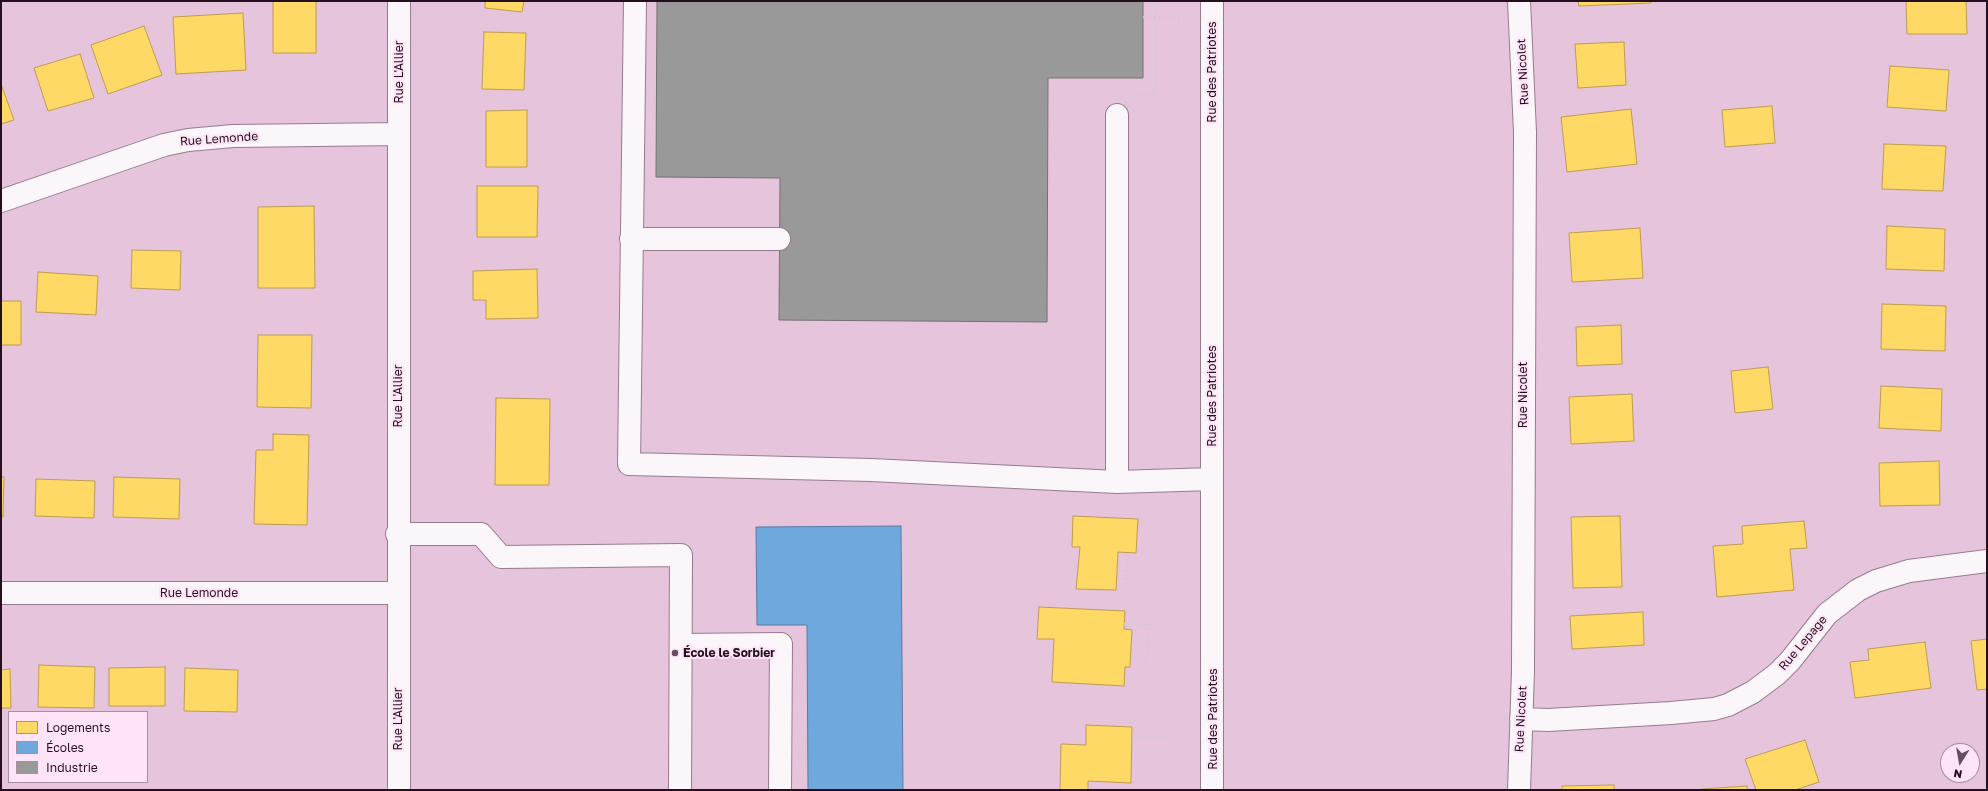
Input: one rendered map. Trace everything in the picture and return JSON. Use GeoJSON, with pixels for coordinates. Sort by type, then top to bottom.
{"type":"FeatureCollection","features":[{"type":"Feature","properties":{"kind":"street","name":"Rue L'Allier"},"geometry":{"type":"LineString","coordinates":[[398,1],[399,134],[397,534],[399,790]]}},
{"type":"Feature","properties":{"kind":"street"},"geometry":{"type":"LineString","coordinates":[[635,1],[629,464],[871,470],[1117,482],[1212,479]]}},
{"type":"Feature","properties":{"kind":"street","name":"Rue des Patriotes"},"geometry":{"type":"LineString","coordinates":[[1212,1],[1212,790]]}},
{"type":"Feature","properties":{"kind":"street","name":"Rue Nicolet"},"geometry":{"type":"LineString","coordinates":[[1519,1],[1525,132],[1523,671],[1519,790]]}},
{"type":"Feature","properties":{"kind":"street"},"geometry":{"type":"LineString","coordinates":[[1117,115],[1117,482]]}},
{"type":"Feature","properties":{"kind":"street","name":"Rue Lemonde"},"geometry":{"type":"LineString","coordinates":[[1,201],[164,145],[188,140],[233,136],[399,134]]}},
{"type":"Feature","properties":{"kind":"street"},"geometry":{"type":"LineString","coordinates":[[631,239],[779,239]]}},
{"type":"Feature","properties":{"kind":"street"},"geometry":{"type":"LineString","coordinates":[[397,534],[481,534],[501,556],[681,555],[680,790]]}},
{"type":"Feature","properties":{"kind":"street","name":"Rue Lepage"},"geometry":{"type":"LineString","coordinates":[[1521,719],[1548,720],[1671,713],[1714,709],[1728,705],[1753,692],[1776,674],[1790,661],[1827,614],[1858,590],[1909,571],[1987,561]]}},
{"type":"Feature","properties":{"kind":"street","name":"Rue Lemonde"},"geometry":{"type":"LineString","coordinates":[[1,593],[398,593]]}},
{"type":"Feature","properties":{"kind":"street"},"geometry":{"type":"LineString","coordinates":[[681,645],[781,644],[780,790]]}},
{"type":"Feature","properties":{"kind":"path"},"geometry":{"type":"LineString","coordinates":[[1135,95],[1155,95],[1155,1]]}},
{"type":"Feature","properties":{"kind":"path"},"geometry":{"type":"LineString","coordinates":[[1143,17],[1185,18]]}},
{"type":"Feature","properties":{"kind":"path"},"geometry":{"type":"LineString","coordinates":[[1126,584],[1128,553]]}},
{"type":"Feature","properties":{"kind":"path"},"geometry":{"type":"LineString","coordinates":[[1124,624],[1148,625],[1146,669]]}},
{"type":"Feature","properties":{"kind":"path"},"geometry":{"type":"LineString","coordinates":[[1132,736],[1168,737]]}},
{"type":"Feature","properties":{"kind":"building: Logements"},"geometry":{"type":"Polygon","coordinates":[[[273,1],[316,1],[316,53],[273,53],[273,1]]]}},
{"type":"Feature","properties":{"kind":"building: Logements"},"geometry":{"type":"Polygon","coordinates":[[[485,1],[524,1],[522,12],[485,8],[485,1]]]}},
{"type":"Feature","properties":{"kind":"building: Logements"},"geometry":{"type":"Polygon","coordinates":[[[1578,1],[1651,1],[1651,3],[1579,6],[1578,1]]]}},
{"type":"Feature","properties":{"kind":"building: Logements"},"geometry":{"type":"Polygon","coordinates":[[[1906,1],[1966,1],[1967,34],[1907,34],[1906,1]]]}},
{"type":"Feature","properties":{"kind":"building: Logements"},"geometry":{"type":"Polygon","coordinates":[[[243,13],[246,70],[176,74],[173,17],[243,13]]]}},
{"type":"Feature","properties":{"kind":"building: Logements"},"geometry":{"type":"Polygon","coordinates":[[[144,26],[162,75],[108,94],[91,45],[144,26]]]}},
{"type":"Feature","properties":{"kind":"building: Logements"},"geometry":{"type":"Polygon","coordinates":[[[484,32],[526,33],[524,90],[482,89],[484,32]]]}},
{"type":"Feature","properties":{"kind":"building: Logements"},"geometry":{"type":"Polygon","coordinates":[[[1624,42],[1626,85],[1578,88],[1575,44],[1624,42]]]}},
{"type":"Feature","properties":{"kind":"building: Logements"},"geometry":{"type":"Polygon","coordinates":[[[80,54],[94,98],[48,111],[34,68],[80,54]]]}},
{"type":"Feature","properties":{"kind":"building: Logements"},"geometry":{"type":"Polygon","coordinates":[[[1890,66],[1949,70],[1946,111],[1887,107],[1890,66]]]}},
{"type":"Feature","properties":{"kind":"building: Logements"},"geometry":{"type":"Polygon","coordinates":[[[1,84],[14,120],[1,124],[1,84]]]}},
{"type":"Feature","properties":{"kind":"building: Logements"},"geometry":{"type":"Polygon","coordinates":[[[1772,106],[1775,143],[1725,147],[1722,110],[1772,106]]]}},
{"type":"Feature","properties":{"kind":"building: Logements"},"geometry":{"type":"Polygon","coordinates":[[[1631,109],[1637,164],[1567,172],[1561,117],[1631,109]]]}},
{"type":"Feature","properties":{"kind":"building: Logements"},"geometry":{"type":"Polygon","coordinates":[[[527,110],[527,167],[486,167],[486,111],[527,110]]]}},
{"type":"Feature","properties":{"kind":"building: Logements"},"geometry":{"type":"Polygon","coordinates":[[[1884,144],[1946,146],[1943,191],[1882,189],[1884,144]]]}},
{"type":"Feature","properties":{"kind":"building: Logements"},"geometry":{"type":"Polygon","coordinates":[[[477,186],[538,186],[537,237],[477,237],[477,186]]]}},
{"type":"Feature","properties":{"kind":"building: Logements"},"geometry":{"type":"Polygon","coordinates":[[[314,206],[315,288],[258,288],[258,207],[314,206]]]}},
{"type":"Feature","properties":{"kind":"building: Logements"},"geometry":{"type":"Polygon","coordinates":[[[1887,226],[1945,229],[1944,271],[1886,269],[1887,226]]]}},
{"type":"Feature","properties":{"kind":"building: Logements"},"geometry":{"type":"Polygon","coordinates":[[[1640,228],[1643,278],[1572,282],[1569,233],[1640,228]]]}},
{"type":"Feature","properties":{"kind":"building: Logements"},"geometry":{"type":"Polygon","coordinates":[[[132,250],[181,251],[180,290],[131,288],[132,250]]]}},
{"type":"Feature","properties":{"kind":"building: Logements"},"geometry":{"type":"Polygon","coordinates":[[[537,269],[538,318],[486,319],[486,300],[473,300],[473,271],[537,269]]]}},
{"type":"Feature","properties":{"kind":"building: Logements"},"geometry":{"type":"Polygon","coordinates":[[[38,272],[98,276],[96,315],[36,312],[38,272]]]}},
{"type":"Feature","properties":{"kind":"building: Logements"},"geometry":{"type":"Polygon","coordinates":[[[1,301],[21,301],[21,345],[1,345],[1,301]]]}},
{"type":"Feature","properties":{"kind":"building: Logements"},"geometry":{"type":"Polygon","coordinates":[[[1882,304],[1946,306],[1945,351],[1881,349],[1882,304]]]}},
{"type":"Feature","properties":{"kind":"building: Logements"},"geometry":{"type":"Polygon","coordinates":[[[1621,325],[1622,364],[1577,366],[1576,327],[1621,325]]]}},
{"type":"Feature","properties":{"kind":"building: Logements"},"geometry":{"type":"Polygon","coordinates":[[[258,335],[312,335],[311,408],[257,407],[258,335]]]}},
{"type":"Feature","properties":{"kind":"building: Logements"},"geometry":{"type":"Polygon","coordinates":[[[1768,367],[1773,409],[1735,413],[1731,371],[1768,367]]]}},
{"type":"Feature","properties":{"kind":"building: Logements"},"geometry":{"type":"Polygon","coordinates":[[[1881,386],[1942,389],[1941,431],[1879,428],[1881,386]]]}},
{"type":"Feature","properties":{"kind":"building: Logements"},"geometry":{"type":"Polygon","coordinates":[[[1632,394],[1634,441],[1571,444],[1569,397],[1632,394]]]}},
{"type":"Feature","properties":{"kind":"building: Logements"},"geometry":{"type":"Polygon","coordinates":[[[496,398],[550,399],[549,485],[495,485],[496,398]]]}},
{"type":"Feature","properties":{"kind":"building: Logements"},"geometry":{"type":"Polygon","coordinates":[[[273,434],[309,435],[307,525],[254,524],[256,450],[273,450],[273,434]]]}},
{"type":"Feature","properties":{"kind":"building: Logements"},"geometry":{"type":"Polygon","coordinates":[[[1939,461],[1940,505],[1880,506],[1879,463],[1939,461]]]}},
{"type":"Feature","properties":{"kind":"building: Logements"},"geometry":{"type":"Polygon","coordinates":[[[1,477],[4,477],[3,517],[1,517],[1,477]]]}},
{"type":"Feature","properties":{"kind":"building: Logements"},"geometry":{"type":"Polygon","coordinates":[[[114,477],[180,479],[179,519],[113,517],[114,477]]]}},
{"type":"Feature","properties":{"kind":"building: Logements"},"geometry":{"type":"Polygon","coordinates":[[[36,479],[95,481],[94,518],[35,516],[36,479]]]}},
{"type":"Feature","properties":{"kind":"building: Logements"},"geometry":{"type":"Polygon","coordinates":[[[1073,516],[1138,519],[1136,553],[1118,552],[1116,590],[1076,589],[1080,547],[1072,547],[1073,516]]]}},
{"type":"Feature","properties":{"kind":"building: Logements"},"geometry":{"type":"Polygon","coordinates":[[[1620,516],[1622,587],[1573,588],[1571,517],[1620,516]]]}},
{"type":"Feature","properties":{"kind":"building: Logements"},"geometry":{"type":"Polygon","coordinates":[[[1804,521],[1807,548],[1790,549],[1794,590],[1717,597],[1713,546],[1743,544],[1742,526],[1804,521]]]}},
{"type":"Feature","properties":{"kind":"building: Logements"},"geometry":{"type":"Polygon","coordinates":[[[1039,607],[1125,611],[1124,629],[1132,630],[1130,667],[1125,667],[1124,686],[1052,682],[1054,639],[1037,639],[1039,607]]]}},
{"type":"Feature","properties":{"kind":"building: Logements"},"geometry":{"type":"Polygon","coordinates":[[[1643,612],[1644,645],[1572,649],[1570,616],[1643,612]]]}},
{"type":"Feature","properties":{"kind":"building: Logements"},"geometry":{"type":"Polygon","coordinates":[[[1987,639],[1987,689],[1977,690],[1971,641],[1987,639]]]}},
{"type":"Feature","properties":{"kind":"building: Logements"},"geometry":{"type":"Polygon","coordinates":[[[1925,642],[1931,688],[1855,698],[1850,662],[1869,660],[1868,649],[1925,642]]]}},
{"type":"Feature","properties":{"kind":"building: Logements"},"geometry":{"type":"Polygon","coordinates":[[[39,665],[95,667],[94,708],[38,707],[39,665]]]}},
{"type":"Feature","properties":{"kind":"building: Logements"},"geometry":{"type":"Polygon","coordinates":[[[165,667],[165,706],[109,706],[109,668],[165,667]]]}},
{"type":"Feature","properties":{"kind":"building: Logements"},"geometry":{"type":"Polygon","coordinates":[[[185,668],[238,670],[237,712],[184,711],[185,668]]]}},
{"type":"Feature","properties":{"kind":"building: Logements"},"geometry":{"type":"Polygon","coordinates":[[[10,669],[11,708],[1,708],[1,670],[10,669]]]}},
{"type":"Feature","properties":{"kind":"building: Logements"},"geometry":{"type":"Polygon","coordinates":[[[1086,725],[1132,727],[1131,783],[1088,781],[1088,790],[1060,790],[1061,744],[1086,745],[1086,725]]]}},
{"type":"Feature","properties":{"kind":"building: Logements"},"geometry":{"type":"Polygon","coordinates":[[[1805,740],[1819,782],[1795,790],[1756,790],[1745,759],[1805,740]]]}},
{"type":"Feature","properties":{"kind":"building: Logements"},"geometry":{"type":"Polygon","coordinates":[[[1614,785],[1614,790],[1562,790],[1562,786],[1614,785]]]}},
{"type":"Feature","properties":{"kind":"building: Logements"},"geometry":{"type":"Polygon","coordinates":[[[1747,786],[1747,790],[1702,790],[1702,789],[1747,786]]]}},
{"type":"Feature","properties":{"kind":"building: Écoles"},"geometry":{"type":"Polygon","coordinates":[[[901,526],[903,790],[808,790],[807,625],[757,625],[756,527],[901,526]]]}},
{"type":"Feature","properties":{"kind":"building: Industrie"},"geometry":{"type":"Polygon","coordinates":[[[657,1],[1143,1],[1143,78],[1048,78],[1047,322],[779,320],[780,178],[656,177],[657,1]]]}},
{"type":"Feature","properties":{"kind":"place","name":"École le Sorbier"},"geometry":{"type":"Point","coordinates":[675,653]}}]}
